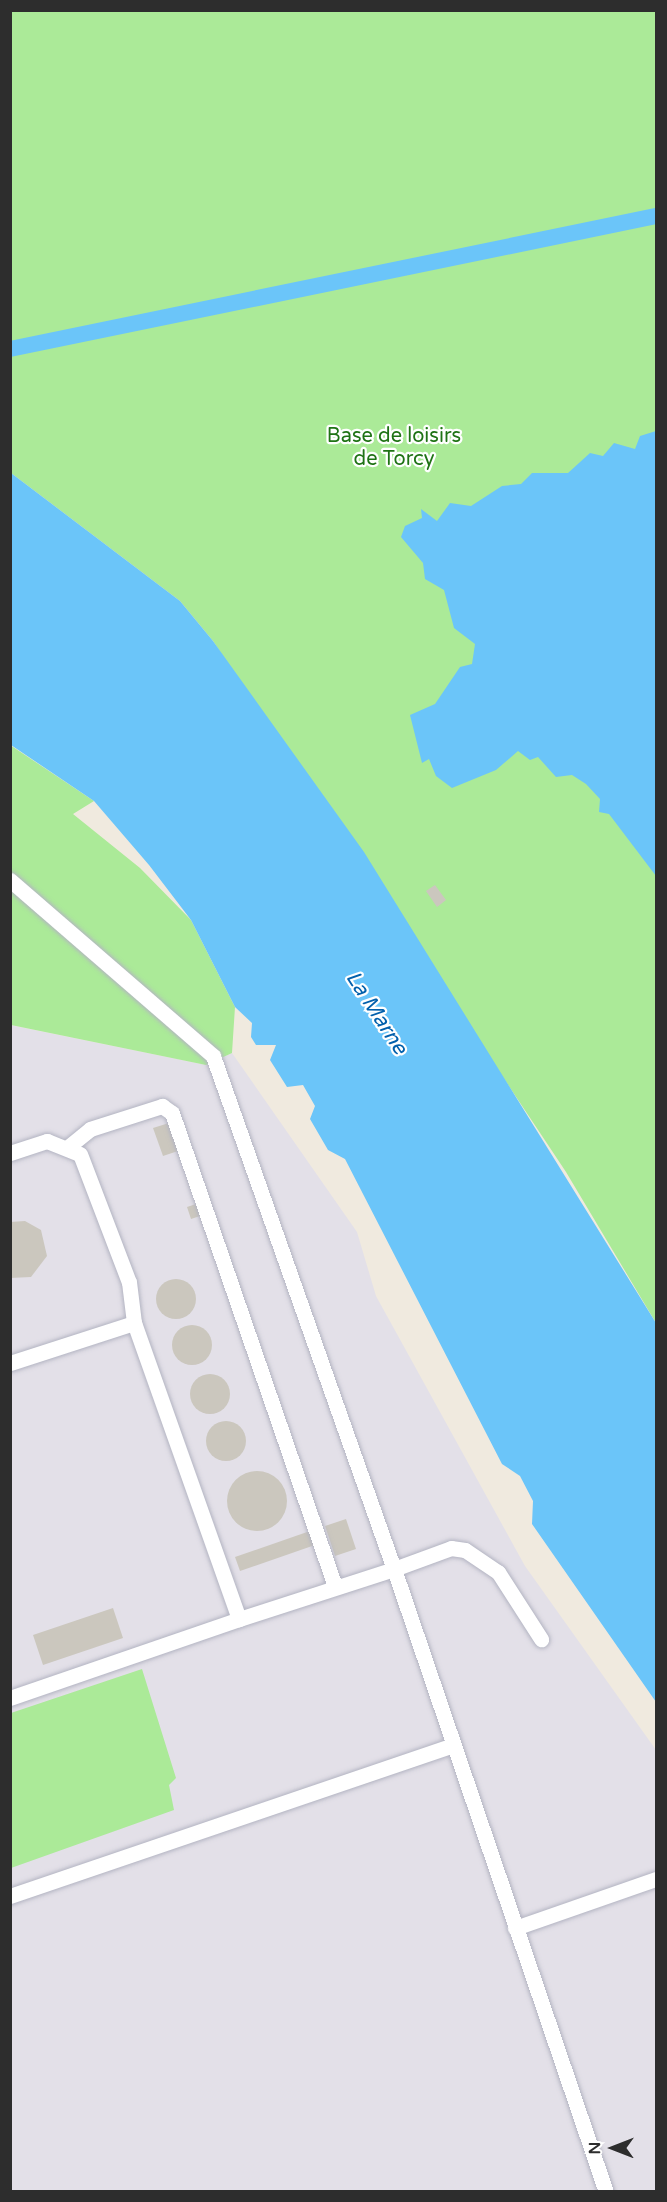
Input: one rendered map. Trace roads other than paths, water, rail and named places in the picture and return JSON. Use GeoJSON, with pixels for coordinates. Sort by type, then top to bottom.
{"type":"FeatureCollection","features":[{"type":"Feature","properties":{"kind":"lane"},"geometry":{"type":"LineString","coordinates":[[10,880],[213,1056],[394,1569],[451,1746],[606,2192]]}},
{"type":"Feature","properties":{"kind":"lane"},"geometry":{"type":"LineString","coordinates":[[68,1147],[90,1129],[162,1106],[172,1113],[334,1584]]}},
{"type":"Feature","properties":{"kind":"lane"},"geometry":{"type":"LineString","coordinates":[[10,1153],[47,1141],[68,1147],[80,1154],[105,1209],[129,1282],[134,1323],[239,1620]]}},
{"type":"Feature","properties":{"kind":"lane"},"geometry":{"type":"LineString","coordinates":[[10,1363],[134,1323]]}},
{"type":"Feature","properties":{"kind":"lane"},"geometry":{"type":"LineString","coordinates":[[10,1698],[239,1620],[334,1584],[394,1569],[450,1548],[465,1550],[498,1572],[541,1639]]}},
{"type":"Feature","properties":{"kind":"lane"},"geometry":{"type":"LineString","coordinates":[[10,1896],[451,1746]]}},
{"type":"Feature","properties":{"kind":"lane"},"geometry":{"type":"LineString","coordinates":[[515,1928],[657,1879]]}},
{"type":"Feature","properties":{"kind":"water"},"geometry":{"type":"Polygon","coordinates":[[[656,431],[656,876],[609,814],[599,812],[600,799],[586,784],[572,775],[556,777],[538,757],[530,760],[518,751],[496,770],[452,788],[436,776],[429,759],[422,763],[410,715],[435,704],[460,667],[472,664],[475,644],[454,628],[444,590],[425,579],[423,563],[401,537],[405,526],[422,518],[421,509],[437,521],[450,503],[471,506],[502,486],[521,484],[532,473],[568,473],[590,453],[603,456],[614,443],[635,449],[640,436],[656,431]]]}},
{"type":"Feature","properties":{"kind":"water","name":"La Marne"},"geometry":{"type":"Polygon","coordinates":[[[11,473],[180,601],[213,641],[364,852],[656,1323],[656,1702],[532,1524],[533,1501],[520,1476],[502,1464],[345,1159],[328,1150],[310,1119],[315,1106],[303,1085],[287,1087],[270,1060],[276,1045],[256,1045],[251,1037],[252,1023],[235,1007],[191,920],[149,865],[94,801],[11,745],[11,473]]]}},
{"type":"Feature","properties":{"kind":"waterway"},"geometry":{"type":"LineString","coordinates":[[10,349],[656,216]]}},
{"type":"Feature","properties":{"kind":"park label","name":"Base de loisirs de Torcy"},"geometry":{"type":"Point","coordinates":[394,448]}}]}
